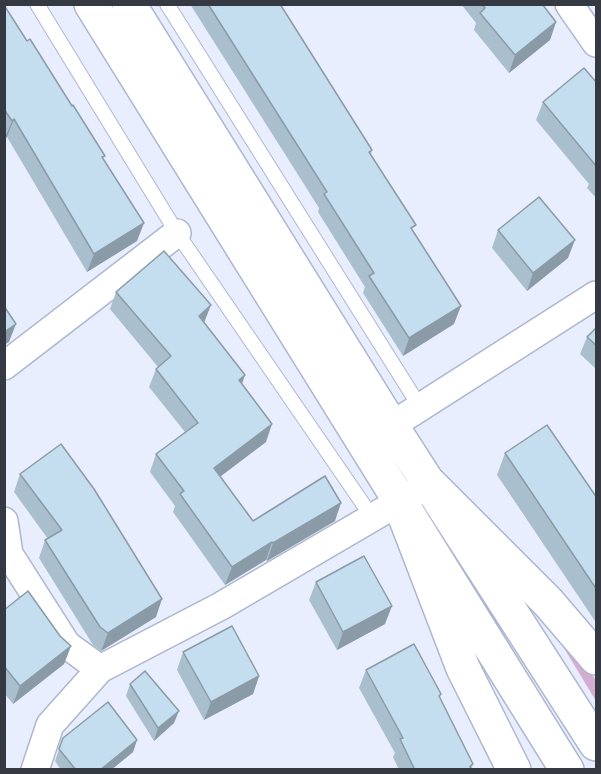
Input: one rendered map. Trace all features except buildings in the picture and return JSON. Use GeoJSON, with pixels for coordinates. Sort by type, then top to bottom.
{"type":"FeatureCollection","features":[{"type":"Feature","properties":{"kind":"main road"},"geometry":{"type":"LineString","coordinates":[[92,4],[363,444],[386,509],[514,770]]}},
{"type":"Feature","properties":{"kind":"main road"},"geometry":{"type":"LineString","coordinates":[[129,4],[391,425],[597,744]]}},
{"type":"Feature","properties":{"kind":"main road"},"geometry":{"type":"LineString","coordinates":[[430,484],[548,602],[597,658]]}},
{"type":"Feature","properties":{"kind":"main road"},"geometry":{"type":"LineString","coordinates":[[386,509],[567,770]]}},
{"type":"Feature","properties":{"kind":"street"},"geometry":{"type":"LineString","coordinates":[[569,4],[597,43]]}},
{"type":"Feature","properties":{"kind":"street"},"geometry":{"type":"LineString","coordinates":[[4,366],[177,233]]}},
{"type":"Feature","properties":{"kind":"street"},"geometry":{"type":"LineString","coordinates":[[363,444],[597,295]]}},
{"type":"Feature","properties":{"kind":"street"},"geometry":{"type":"LineString","coordinates":[[35,770],[50,725],[100,669],[221,606],[430,484]]}},
{"type":"Feature","properties":{"kind":"street"},"geometry":{"type":"LineString","coordinates":[[4,521],[9,554],[60,635],[67,645],[100,669]]}},
{"type":"Feature","properties":{"kind":"lane"},"geometry":{"type":"LineString","coordinates":[[37,4],[177,233],[386,509]]}},
{"type":"Feature","properties":{"kind":"lane"},"geometry":{"type":"LineString","coordinates":[[167,4],[420,407]]}},
{"type":"Feature","properties":{"kind":"shaded area"},"geometry":{"type":"Polygon","coordinates":[[[541,610],[596,680],[596,701],[541,610]]]}}]}
